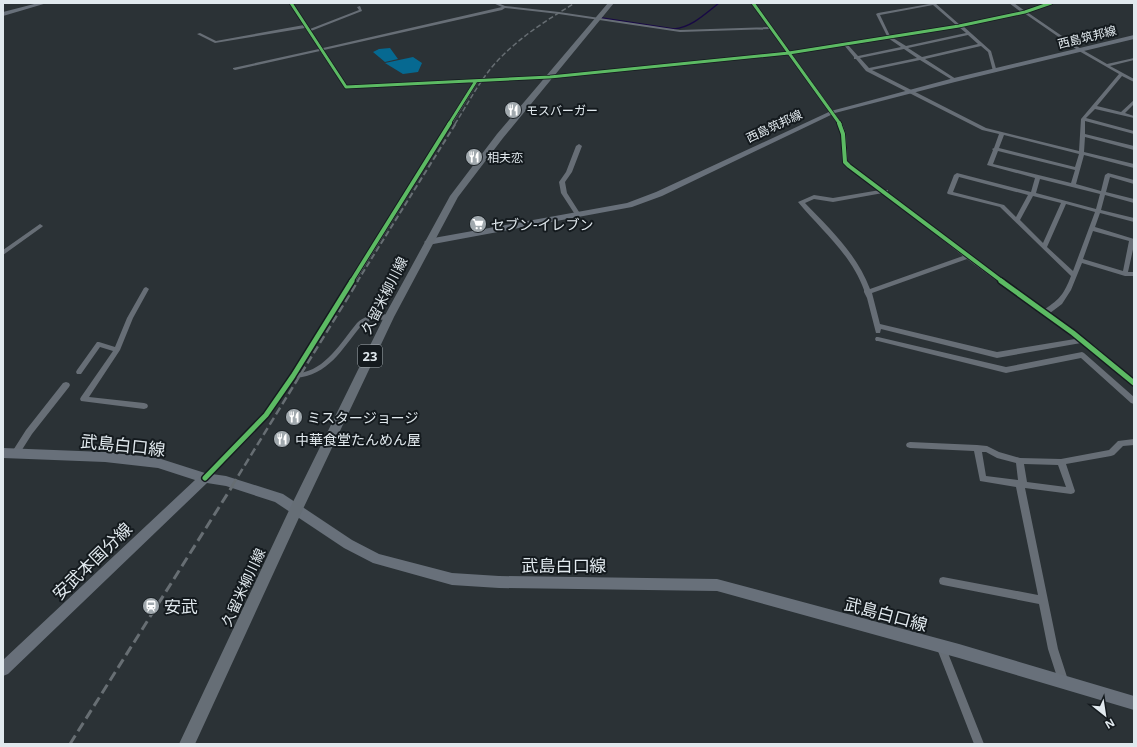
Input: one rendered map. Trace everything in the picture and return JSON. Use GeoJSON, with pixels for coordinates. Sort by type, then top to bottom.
{"type":"FeatureCollection","features":[{"type":"Feature","properties":{"kind":"main road"},"geometry":{"type":"LineString","coordinates":[[3,14],[44,3]]}},
{"type":"Feature","properties":{"kind":"main road","name":"久留米柳川線"},"geometry":{"type":"LineString","coordinates":[[187,744],[297,508],[389,317],[454,196],[500,136],[611,3]]}},
{"type":"Feature","properties":{"kind":"main road","name":"西島筑邦線"},"geometry":{"type":"LineString","coordinates":[[428,242],[629,205],[657,194],[833,112],[954,80],[1134,37]]}},
{"type":"Feature","properties":{"kind":"main road","name":"武島白口線"},"geometry":{"type":"LineString","coordinates":[[9,454],[105,458],[158,463],[205,478],[226,481],[279,498],[297,508],[348,544],[377,559],[452,579],[499,582],[716,585],[940,646],[1134,703]]}},
{"type":"Feature","properties":{"kind":"main road","name":"安武本国分線"},"geometry":{"type":"LineString","coordinates":[[3,669],[205,478]]}},
{"type":"Feature","properties":{"kind":"street"},"geometry":{"type":"LineString","coordinates":[[292,3],[346,87],[550,77],[789,53],[959,26],[1024,12],[1052,3]]}},
{"type":"Feature","properties":{"kind":"street"},"geometry":{"type":"LineString","coordinates":[[495,3],[504,7],[598,18],[680,31],[771,28]]}},
{"type":"Feature","properties":{"kind":"street"},"geometry":{"type":"LineString","coordinates":[[753,3],[833,112],[844,131],[845,162],[886,191],[968,256],[1046,312],[1108,360],[1134,383]]}},
{"type":"Feature","properties":{"kind":"street"},"geometry":{"type":"LineString","coordinates":[[1011,3],[1080,50],[1134,81]]}},
{"type":"Feature","properties":{"kind":"street"},"geometry":{"type":"LineString","coordinates":[[954,80],[889,37],[878,14],[934,4],[990,52],[995,71]]}},
{"type":"Feature","properties":{"kind":"street"},"geometry":{"type":"LineString","coordinates":[[199,34],[215,42],[308,28],[361,10],[359,7]]}},
{"type":"Feature","properties":{"kind":"street"},"geometry":{"type":"LineString","coordinates":[[235,69],[502,9],[504,7]]}},
{"type":"Feature","properties":{"kind":"street"},"geometry":{"type":"LineString","coordinates":[[336,13],[345,16]]}},
{"type":"Feature","properties":{"kind":"street"},"geometry":{"type":"LineString","coordinates":[[856,58],[968,34]]}},
{"type":"Feature","properties":{"kind":"street"},"geometry":{"type":"LineString","coordinates":[[845,44],[868,70],[984,129],[1134,166]]}},
{"type":"Feature","properties":{"kind":"street"},"geometry":{"type":"LineString","coordinates":[[868,70],[980,45]]}},
{"type":"Feature","properties":{"kind":"street"},"geometry":{"type":"LineString","coordinates":[[1107,66],[1134,59]]}},
{"type":"Feature","properties":{"kind":"street"},"geometry":{"type":"LineString","coordinates":[[1073,185],[1082,152],[1083,119],[1122,74]]}},
{"type":"Feature","properties":{"kind":"street"},"geometry":{"type":"LineString","coordinates":[[205,478],[266,415],[293,376],[476,81]]}},
{"type":"Feature","properties":{"kind":"street"},"geometry":{"type":"LineString","coordinates":[[1122,114],[1134,101]]}},
{"type":"Feature","properties":{"kind":"street"},"geometry":{"type":"LineString","coordinates":[[1094,107],[1134,118]]}},
{"type":"Feature","properties":{"kind":"street"},"geometry":{"type":"LineString","coordinates":[[1083,119],[1134,133]]}},
{"type":"Feature","properties":{"kind":"street"},"geometry":{"type":"LineString","coordinates":[[1002,134],[990,165],[1134,201]]}},
{"type":"Feature","properties":{"kind":"street"},"geometry":{"type":"LineString","coordinates":[[1083,135],[1134,148]]}},
{"type":"Feature","properties":{"kind":"street"},"geometry":{"type":"LineString","coordinates":[[578,146],[569,172],[562,182],[564,193],[578,215]]}},
{"type":"Feature","properties":{"kind":"street"},"geometry":{"type":"LineString","coordinates":[[996,149],[1078,169]]}},
{"type":"Feature","properties":{"kind":"street"},"geometry":{"type":"LineString","coordinates":[[1046,312],[1060,302],[1069,289],[1098,210],[1112,161]]}},
{"type":"Feature","properties":{"kind":"street"},"geometry":{"type":"LineString","coordinates":[[1074,276],[1002,206],[950,193],[957,175],[1134,220]]}},
{"type":"Feature","properties":{"kind":"street"},"geometry":{"type":"LineString","coordinates":[[1108,175],[1134,182]]}},
{"type":"Feature","properties":{"kind":"street"},"geometry":{"type":"LineString","coordinates":[[1017,221],[1032,194],[1038,177]]}},
{"type":"Feature","properties":{"kind":"street"},"geometry":{"type":"LineString","coordinates":[[878,332],[867,292],[857,268],[828,230],[800,202],[814,197],[832,200],[886,191]]}},
{"type":"Feature","properties":{"kind":"street"},"geometry":{"type":"LineString","coordinates":[[1044,246],[1064,202]]}},
{"type":"Feature","properties":{"kind":"street"},"geometry":{"type":"LineString","coordinates":[[3,253],[40,226]]}},
{"type":"Feature","properties":{"kind":"street"},"geometry":{"type":"LineString","coordinates":[[1091,228],[1133,241],[1125,274]]}},
{"type":"Feature","properties":{"kind":"street"},"geometry":{"type":"LineString","coordinates":[[867,292],[968,256]]}},
{"type":"Feature","properties":{"kind":"street"},"geometry":{"type":"LineString","coordinates":[[1080,260],[1125,274],[1134,274]]}},
{"type":"Feature","properties":{"kind":"street"},"geometry":{"type":"LineString","coordinates":[[144,406],[84,399],[117,350],[130,318],[146,289]]}},
{"type":"Feature","properties":{"kind":"street"},"geometry":{"type":"LineString","coordinates":[[293,376],[311,374],[321,369],[328,363],[362,322],[375,316],[389,317]]}},
{"type":"Feature","properties":{"kind":"street"},"geometry":{"type":"LineString","coordinates":[[878,332],[997,356],[1081,340]]}},
{"type":"Feature","properties":{"kind":"street"},"geometry":{"type":"LineString","coordinates":[[878,332],[1006,370],[1082,355],[1134,401]]}},
{"type":"Feature","properties":{"kind":"street"},"geometry":{"type":"LineString","coordinates":[[79,372],[99,344],[117,350]]}},
{"type":"Feature","properties":{"kind":"street"},"geometry":{"type":"LineString","coordinates":[[9,454],[29,432],[66,385]]}},
{"type":"Feature","properties":{"kind":"street"},"geometry":{"type":"LineString","coordinates":[[910,445],[988,449],[997,455],[1020,461],[1060,462],[1110,453],[1121,443],[1134,442]]}},
{"type":"Feature","properties":{"kind":"street"},"geometry":{"type":"LineString","coordinates":[[977,448],[983,480],[1071,491],[1060,462]]}},
{"type":"Feature","properties":{"kind":"street"},"geometry":{"type":"LineString","coordinates":[[1020,461],[1021,485],[1043,600],[1053,649],[1064,683]]}},
{"type":"Feature","properties":{"kind":"street"},"geometry":{"type":"LineString","coordinates":[[944,581],[1043,600]]}},
{"type":"Feature","properties":{"kind":"street"},"geometry":{"type":"LineString","coordinates":[[940,646],[979,744]]}},
{"type":"Feature","properties":{"kind":"shaded area"},"geometry":{"type":"Polygon","coordinates":[[[390,48],[398,59],[385,62],[373,52],[379,49],[390,48]]]}},
{"type":"Feature","properties":{"kind":"shaded area"},"geometry":{"type":"Polygon","coordinates":[[[413,57],[422,63],[418,72],[403,74],[385,63],[413,57]]]}},
{"type":"Feature","properties":{"kind":"waterway"},"geometry":{"type":"LineString","coordinates":[[602,18],[674,29],[687,26],[703,16],[719,3]]}},
{"type":"Feature","properties":{"kind":"railway"},"geometry":{"type":"LineString","coordinates":[[455,124],[482,80],[501,57],[520,40],[575,3]]}},
{"type":"Feature","properties":{"kind":"railway"},"geometry":{"type":"LineString","coordinates":[[357,282],[456,123]]}},
{"type":"Feature","properties":{"kind":"railway"},"geometry":{"type":"LineString","coordinates":[[232,486],[358,281]]}},
{"type":"Feature","properties":{"kind":"railway"},"geometry":{"type":"LineString","coordinates":[[70,744],[233,485]]}},
{"type":"Feature","properties":{"kind":"cycle path"},"geometry":{"type":"LineString","coordinates":[[291,3],[346,87],[550,77],[789,53],[959,26],[1025,12],[1051,3]]}},
{"type":"Feature","properties":{"kind":"cycle path"},"geometry":{"type":"LineString","coordinates":[[753,3],[841,125],[845,162],[849,166],[967,256],[1073,333],[1134,383]]}},
{"type":"Feature","properties":{"kind":"cycle path"},"geometry":{"type":"LineString","coordinates":[[205,478],[266,415],[293,376],[476,81]]}},
{"type":"Feature","properties":{"kind":"place","name":"モスバーガー"},"geometry":{"type":"Point","coordinates":[513,110]}},
{"type":"Feature","properties":{"kind":"place","name":"相夫恋"},"geometry":{"type":"Point","coordinates":[474,157]}},
{"type":"Feature","properties":{"kind":"place","name":"セブン-イレブン"},"geometry":{"type":"Point","coordinates":[478,224]}},
{"type":"Feature","properties":{"kind":"place","name":"ミスタージョージ"},"geometry":{"type":"Point","coordinates":[294,417]}},
{"type":"Feature","properties":{"kind":"place","name":"中華食堂たんめん屋"},"geometry":{"type":"Point","coordinates":[282,439]}},
{"type":"Feature","properties":{"kind":"place","name":"安武"},"geometry":{"type":"Point","coordinates":[151,606]}}]}
